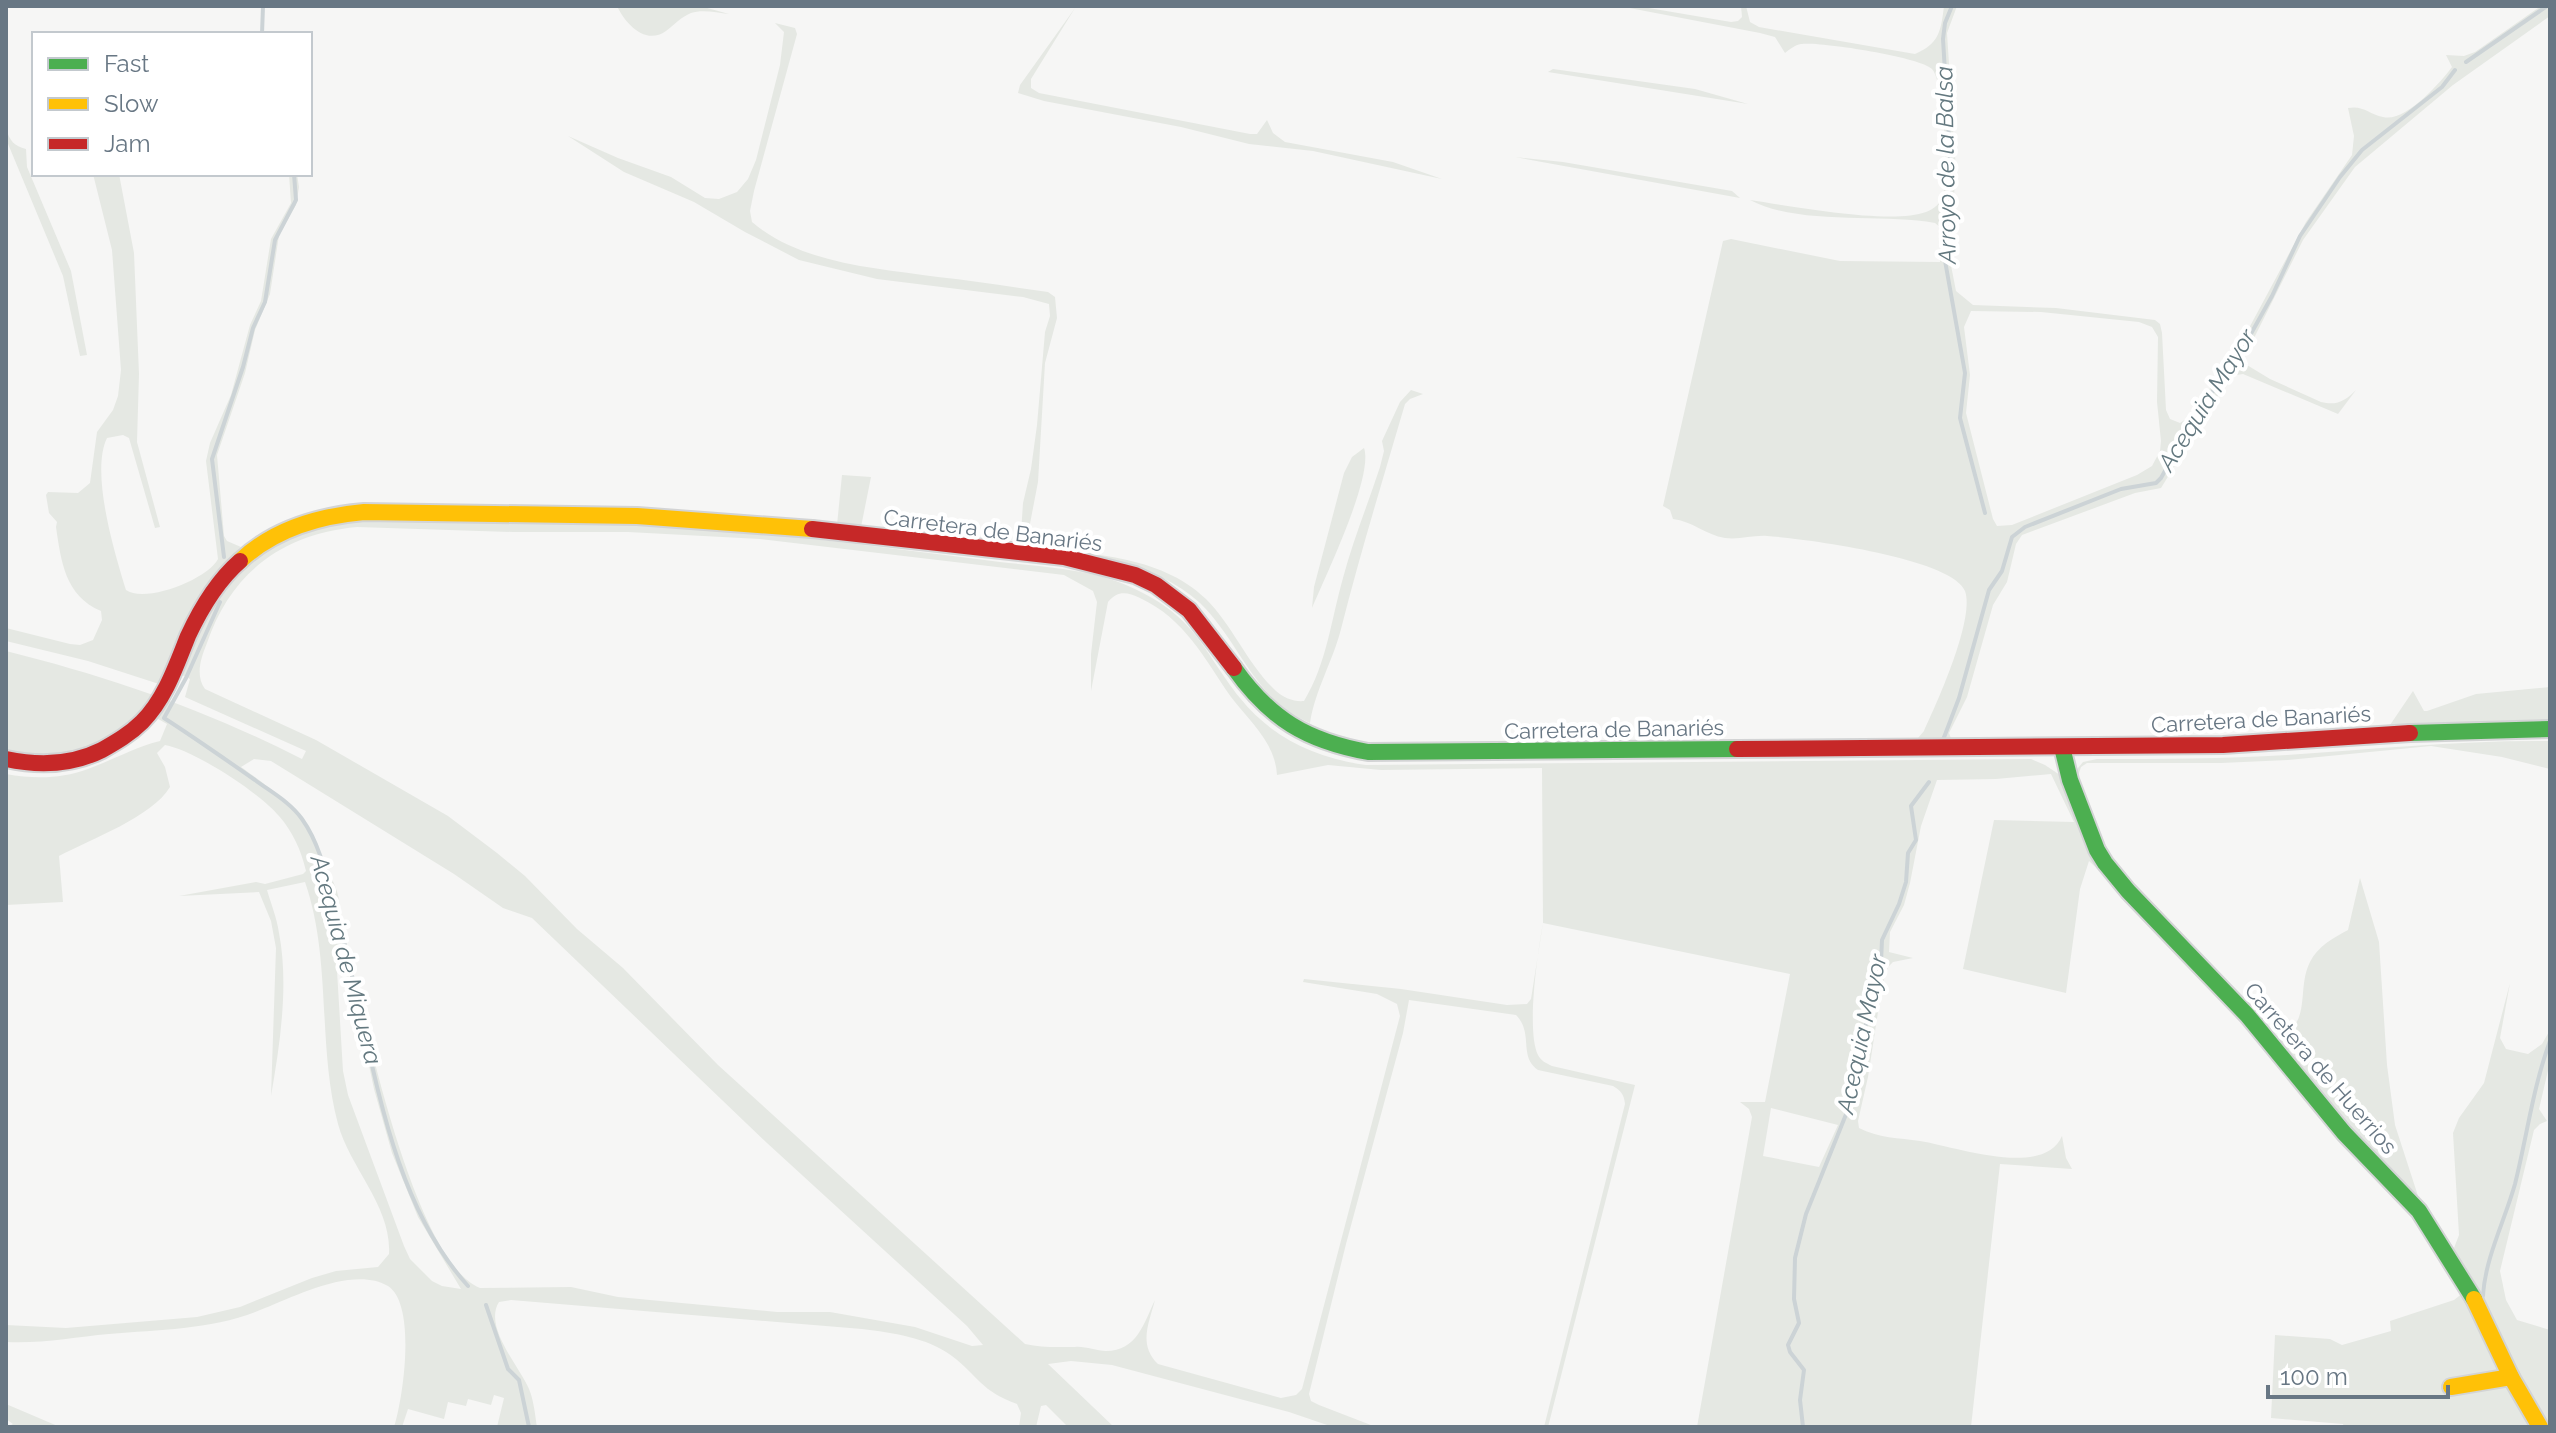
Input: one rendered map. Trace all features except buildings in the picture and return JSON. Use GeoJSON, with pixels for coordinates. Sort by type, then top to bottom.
{"type":"FeatureCollection","features":[{"type":"Feature","properties":{"kind":"street","name":"Carretera de Banariés"},"geometry":{"type":"LineString","coordinates":[[6,759],[40,765],[84,757],[129,735],[151,714],[207,601],[230,569],[270,538],[296,525],[319,517],[364,512],[698,519],[804,528],[1061,559],[1132,574],[1165,589],[1191,610],[1253,693],[1274,714],[1314,738],[1353,750],[1416,753],[2245,745],[2440,731],[2550,729]]}},
{"type":"Feature","properties":{"kind":"street","name":"Carretera de Huerrios"},"geometry":{"type":"LineString","coordinates":[[2062,747],[2070,780],[2105,863],[2247,1015],[2344,1133],[2406,1194],[2472,1294],[2511,1377],[2540,1427]]}},
{"type":"Feature","properties":{"kind":"street"},"geometry":{"type":"LineString","coordinates":[[2451,1387],[2511,1377]]}},
{"type":"Feature","properties":{"kind":"shaded area"},"geometry":{"type":"Polygon","coordinates":[[[617,6],[700,6],[729,14],[691,13],[666,31],[651,36],[630,25],[617,6]]]}},
{"type":"Feature","properties":{"kind":"shaded area"},"geometry":{"type":"Polygon","coordinates":[[[1619,6],[1637,6],[1731,22],[1742,17],[1741,6],[1746,6],[1750,22],[1759,27],[1915,54],[1934,41],[1942,23],[1944,6],[1957,6],[1947,33],[1956,171],[1949,255],[1956,291],[1973,305],[2056,308],[2155,320],[2160,324],[2162,333],[2166,410],[2170,419],[2180,423],[2188,418],[2234,356],[2306,222],[2352,155],[2354,136],[2348,108],[2362,109],[2383,117],[2401,114],[2421,100],[2452,67],[2446,55],[2464,56],[2475,52],[2541,6],[2550,6],[2550,16],[2453,85],[2355,167],[2303,240],[2242,362],[2270,379],[2321,402],[2340,402],[2356,390],[2338,414],[2243,374],[2230,376],[2161,488],[2135,493],[2022,535],[2016,544],[2007,582],[1993,605],[1967,697],[1949,733],[1952,741],[1907,741],[1918,738],[1924,731],[1960,640],[1967,604],[1965,591],[1954,579],[1934,569],[1874,552],[1767,536],[1718,536],[1673,519],[1670,510],[1663,506],[1723,241],[1731,239],[1840,261],[1940,262],[1941,228],[1935,223],[1816,216],[1770,208],[1750,200],[1814,210],[1889,216],[1926,212],[1934,207],[1943,196],[1945,151],[1943,110],[1932,69],[1890,55],[1827,45],[1801,44],[1785,53],[1775,37],[1619,6]],[[1971,311],[1964,327],[1970,375],[1966,413],[1997,526],[2012,525],[2137,475],[2152,466],[2160,451],[2158,337],[2152,327],[2139,322],[2041,312],[1971,311]]]}},
{"type":"Feature","properties":{"kind":"shaded area"},"geometry":{"type":"Polygon","coordinates":[[[1075,8],[1031,79],[1031,88],[1039,93],[1250,134],[1257,134],[1267,120],[1273,133],[1285,142],[1393,162],[1442,179],[1313,151],[1249,144],[1018,93],[1020,85],[1075,8]]]}},
{"type":"Feature","properties":{"kind":"shaded area"},"geometry":{"type":"Polygon","coordinates":[[[775,23],[795,28],[797,34],[754,191],[750,211],[752,222],[793,247],[840,262],[1048,292],[1055,297],[1057,318],[1045,363],[1038,482],[1028,534],[1021,533],[1023,503],[1037,425],[1049,304],[1023,297],[877,279],[799,260],[694,202],[624,172],[568,136],[671,177],[705,198],[719,199],[737,192],[748,179],[756,160],[780,65],[784,32],[775,23]]]}},
{"type":"Feature","properties":{"kind":"shaded area"},"geometry":{"type":"Polygon","coordinates":[[[1553,69],[1695,89],[1748,104],[1548,72],[1553,69]]]}},
{"type":"Feature","properties":{"kind":"shaded area"},"geometry":{"type":"Polygon","coordinates":[[[6,129],[13,142],[26,149],[27,167],[71,271],[87,355],[80,356],[63,276],[6,139],[6,129]]]}},
{"type":"Feature","properties":{"kind":"shaded area"},"geometry":{"type":"Polygon","coordinates":[[[1515,157],[1563,162],[1732,191],[1740,198],[1515,157]]]}},
{"type":"Feature","properties":{"kind":"shaded area"},"geometry":{"type":"Polygon","coordinates":[[[94,176],[119,176],[134,253],[139,374],[137,442],[160,527],[155,528],[129,438],[123,435],[107,438],[102,453],[103,492],[126,590],[147,594],[190,581],[212,567],[218,559],[206,461],[210,443],[231,395],[250,325],[261,301],[271,239],[291,203],[289,176],[297,176],[296,205],[279,235],[270,294],[255,330],[245,373],[217,455],[224,536],[227,541],[241,547],[230,559],[159,684],[88,661],[6,641],[6,628],[80,645],[93,640],[102,620],[101,611],[79,596],[67,576],[60,552],[57,522],[49,513],[46,495],[48,492],[78,493],[90,483],[97,432],[113,410],[118,396],[121,370],[112,250],[94,176]]]}},
{"type":"Feature","properties":{"kind":"shaded area"},"geometry":{"type":"Polygon","coordinates":[[[1411,390],[1423,394],[1405,404],[1338,641],[1310,723],[1275,700],[1214,619],[1182,589],[1140,569],[1118,563],[1027,547],[1121,559],[1167,573],[1188,584],[1216,610],[1266,681],[1282,696],[1304,701],[1323,656],[1347,564],[1380,467],[1384,451],[1382,441],[1400,402],[1411,390]]]}},
{"type":"Feature","properties":{"kind":"shaded area"},"geometry":{"type":"Polygon","coordinates":[[[1364,448],[1365,462],[1355,503],[1312,608],[1314,587],[1344,473],[1352,457],[1364,448]]]}},
{"type":"Feature","properties":{"kind":"shaded area"},"geometry":{"type":"Polygon","coordinates":[[[842,475],[871,477],[861,527],[837,525],[842,475]]]}},
{"type":"Feature","properties":{"kind":"shaded area"},"geometry":{"type":"Polygon","coordinates":[[[344,519],[658,524],[783,531],[813,539],[1088,573],[1137,590],[1173,612],[1197,637],[1240,698],[1281,735],[1330,757],[1366,765],[2031,759],[2063,777],[2073,774],[2083,762],[2097,759],[2240,757],[2451,743],[2550,741],[2550,769],[2502,757],[2431,746],[2288,760],[2087,763],[2081,767],[2076,782],[2111,862],[2277,1036],[2288,1031],[2300,1015],[2306,973],[2313,956],[2326,943],[2348,930],[2360,878],[2379,942],[2387,1065],[2395,1125],[2419,1199],[2454,1248],[2459,1235],[2453,1133],[2459,1118],[2484,1083],[2510,983],[2500,1038],[2506,1049],[2528,1054],[2542,1044],[2550,1030],[2550,1062],[2539,1109],[2547,1121],[2534,1130],[2500,1271],[2506,1300],[2517,1320],[2550,1330],[2550,1427],[2518,1377],[2486,1303],[2469,1309],[2498,1373],[2532,1427],[2344,1427],[2343,1424],[2271,1418],[2275,1335],[2330,1339],[2342,1345],[2391,1331],[2390,1321],[2454,1300],[2463,1293],[2422,1226],[2283,1064],[2126,896],[2089,861],[2080,889],[2066,993],[1963,969],[1994,820],[2074,822],[2051,774],[1937,780],[1921,826],[1904,905],[1890,932],[1889,952],[1913,958],[1893,962],[1888,967],[1858,1121],[1859,1128],[1874,1134],[2018,1158],[2037,1156],[2052,1149],[2062,1136],[2066,1158],[2072,1169],[2000,1164],[1971,1427],[1697,1427],[1752,1117],[1749,1109],[1740,1102],[1765,1102],[1790,974],[1543,923],[1542,768],[1381,770],[1328,765],[1277,775],[1267,742],[1192,641],[1169,617],[1135,596],[1119,594],[1108,602],[1091,691],[1091,654],[1097,602],[1093,591],[1064,575],[760,539],[628,532],[357,527],[306,538],[263,561],[230,596],[217,618],[203,655],[200,666],[202,684],[205,689],[316,740],[448,816],[497,853],[623,968],[718,1065],[1025,1344],[1117,1350],[1138,1334],[1155,1300],[1147,1341],[1148,1349],[1158,1364],[1281,1398],[1296,1395],[1302,1389],[1400,1016],[1397,1004],[1377,994],[1303,982],[1304,979],[1401,989],[1507,1005],[1527,1004],[1531,999],[1538,953],[1533,1028],[1539,1057],[1552,1066],[1635,1085],[1548,1427],[1544,1427],[1624,1098],[1613,1086],[1538,1070],[1529,1058],[1524,1029],[1516,1015],[1409,1000],[1309,1394],[1311,1401],[1319,1405],[1376,1427],[1333,1427],[1289,1412],[1112,1365],[1071,1361],[1048,1364],[1114,1427],[1068,1427],[1046,1405],[1041,1406],[1036,1427],[1019,1427],[1021,1413],[1017,1404],[988,1389],[952,1356],[931,1344],[909,1337],[862,1329],[511,1300],[499,1302],[495,1312],[496,1323],[505,1347],[529,1389],[537,1427],[497,1427],[504,1398],[494,1395],[491,1405],[468,1399],[466,1406],[448,1402],[444,1419],[408,1409],[402,1427],[394,1427],[404,1375],[402,1312],[397,1296],[388,1286],[359,1279],[309,1290],[246,1315],[208,1325],[6,1342],[6,1325],[66,1328],[197,1317],[240,1307],[336,1271],[378,1267],[389,1254],[384,1220],[338,1124],[328,1064],[319,942],[305,882],[267,890],[278,927],[283,973],[280,1035],[271,1096],[276,948],[271,921],[259,892],[179,896],[256,882],[265,884],[303,874],[306,871],[296,842],[270,807],[209,764],[165,745],[157,753],[165,767],[170,787],[161,798],[135,818],[59,856],[63,902],[6,905],[6,774],[47,777],[78,772],[160,741],[167,724],[144,711],[111,737],[72,754],[44,757],[6,752],[6,651],[157,696],[230,725],[302,759],[306,751],[185,697],[190,679],[180,674],[208,609],[240,567],[283,537],[344,519]],[[254,759],[241,767],[292,808],[318,846],[338,894],[373,1057],[409,1177],[431,1228],[455,1267],[480,1288],[571,1287],[618,1297],[777,1312],[830,1312],[915,1327],[972,1346],[983,1345],[967,1326],[767,1143],[532,918],[503,908],[454,874],[271,761],[254,759]],[[341,950],[336,954],[343,1071],[348,1095],[404,1246],[410,1259],[432,1281],[461,1289],[418,1217],[392,1153],[374,1089],[345,952],[341,950]],[[1771,1108],[1763,1156],[1819,1167],[1838,1125],[1771,1108]]]}},
{"type":"Feature","properties":{"kind":"shaded area"},"geometry":{"type":"Polygon","coordinates":[[[2550,687],[2550,722],[2388,728],[2413,691],[2424,711],[2427,711],[2476,694],[2550,687]]]}},
{"type":"Feature","properties":{"kind":"shaded area"},"geometry":{"type":"Polygon","coordinates":[[[6,1404],[60,1427],[7,1427],[13,1424],[6,1419],[6,1404]]]}},
{"type":"Feature","properties":{"kind":"waterway","name":"Acequia de Miquera"},"geometry":{"type":"LineString","coordinates":[[262,32],[263,6]]}},
{"type":"Feature","properties":{"kind":"waterway","name":"Arroyo de la Balsa"},"geometry":{"type":"LineString","coordinates":[[1952,6],[1943,39],[1951,172],[1944,255],[1965,373],[1960,418],[1985,513]]}},
{"type":"Feature","properties":{"kind":"waterway","name":"Acequia Mayor"},"geometry":{"type":"LineString","coordinates":[[2466,62],[2547,6]]}},
{"type":"Feature","properties":{"kind":"waterway","name":"Acequia Mayor"},"geometry":{"type":"LineString","coordinates":[[1943,740],[1959,698],[1989,590],[2002,571],[2012,537],[2025,527],[2121,489],[2156,483],[2161,478],[2195,417],[2243,348],[2300,236],[2340,177],[2362,150],[2442,87],[2455,70]]}},
{"type":"Feature","properties":{"kind":"waterway","name":"Acequia de Miquera"},"geometry":{"type":"LineString","coordinates":[[224,557],[212,459],[253,328],[265,302],[275,240],[296,200],[294,176]]}},
{"type":"Feature","properties":{"kind":"waterway","name":"Acequia de Miquera"},"geometry":{"type":"LineString","coordinates":[[220,602],[186,678],[164,718],[280,798],[297,813],[309,830],[327,879],[383,1110],[398,1158],[416,1205],[439,1247],[468,1286]]}},
{"type":"Feature","properties":{"kind":"waterway","name":"Acequia Mayor"},"geometry":{"type":"LineString","coordinates":[[1803,1427],[1800,1400],[1804,1370],[1788,1345],[1799,1323],[1794,1299],[1795,1258],[1806,1214],[1855,1092],[1867,1017],[1881,962],[1882,940],[1899,904],[1906,882],[1908,853],[1916,840],[1911,806],[1929,782]]}},
{"type":"Feature","properties":{"kind":"waterway"},"geometry":{"type":"LineString","coordinates":[[2483,1296],[2487,1268],[2515,1184],[2550,1041]]}},
{"type":"Feature","properties":{"kind":"waterway","name":"Acequia de Miquera"},"geometry":{"type":"LineString","coordinates":[[486,1305],[508,1369],[519,1380],[529,1427]]}},
{"type":"Feature","properties":{"kind":"traffic: fast"},"geometry":{"type":"LineString","coordinates":[[1234,668],[1262,701],[1292,725],[1326,741],[1368,752],[1737,749]]}},
{"type":"Feature","properties":{"kind":"traffic: fast"},"geometry":{"type":"LineString","coordinates":[[2410,733],[2550,729]]}},
{"type":"Feature","properties":{"kind":"traffic: fast"},"geometry":{"type":"LineString","coordinates":[[2062,747],[2070,780],[2105,863],[2247,1015],[2344,1133],[2419,1211],[2474,1299]]}},
{"type":"Feature","properties":{"kind":"traffic: slow"},"geometry":{"type":"LineString","coordinates":[[240,561],[282,532],[330,517],[364,512],[637,516],[812,529]]}},
{"type":"Feature","properties":{"kind":"traffic: slow"},"geometry":{"type":"LineString","coordinates":[[2474,1299],[2511,1377],[2540,1427]]}},
{"type":"Feature","properties":{"kind":"traffic: slow"},"geometry":{"type":"LineString","coordinates":[[2451,1387],[2511,1377]]}},
{"type":"Feature","properties":{"kind":"traffic: jam"},"geometry":{"type":"LineString","coordinates":[[812,529],[1064,557],[1135,575],[1156,585],[1189,610],[1234,668]]}},
{"type":"Feature","properties":{"kind":"traffic: jam"},"geometry":{"type":"LineString","coordinates":[[6,759],[30,763],[79,759],[123,738],[150,713],[163,693],[204,605],[240,561]]}},
{"type":"Feature","properties":{"kind":"traffic: jam"},"geometry":{"type":"LineString","coordinates":[[1737,749],[2223,745],[2410,733]]}}]}
